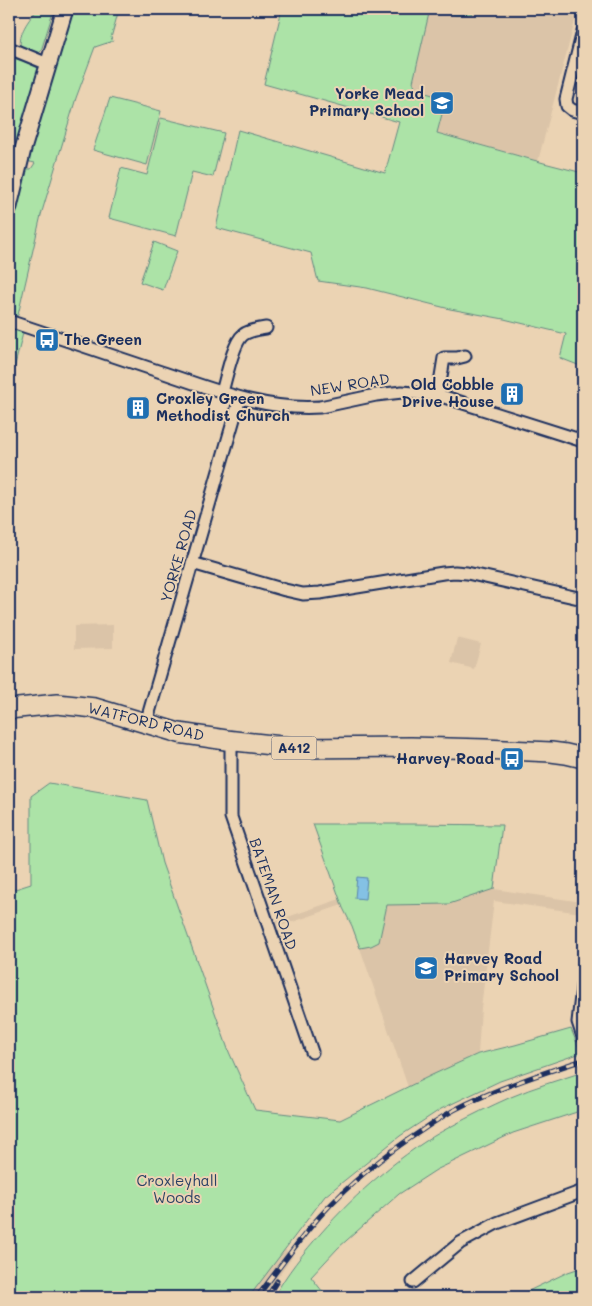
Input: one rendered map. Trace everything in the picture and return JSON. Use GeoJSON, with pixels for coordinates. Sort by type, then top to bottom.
{"type":"FeatureCollection","features":[{"type":"Feature","properties":{"kind":"main road","name":"WATFORD ROAD"},"geometry":{"type":"LineString","coordinates":[[9,709],[57,704],[95,708],[179,733],[299,748],[411,747],[485,749],[551,752],[583,758]]}},
{"type":"Feature","properties":{"kind":"street"},"geometry":{"type":"LineString","coordinates":[[9,207],[23,149],[65,9]]}},
{"type":"Feature","properties":{"kind":"street"},"geometry":{"type":"LineString","coordinates":[[583,30],[566,100],[566,106],[583,113]]}},
{"type":"Feature","properties":{"kind":"street"},"geometry":{"type":"LineString","coordinates":[[9,48],[48,64]]}},
{"type":"Feature","properties":{"kind":"street","name":"NEW ROAD"},"geometry":{"type":"LineString","coordinates":[[9,321],[240,398],[269,405],[299,408],[320,407],[353,399],[402,392],[438,395],[583,440]]}},
{"type":"Feature","properties":{"kind":"street"},"geometry":{"type":"LineString","coordinates":[[222,392],[236,344],[243,335],[257,329],[266,328]]}},
{"type":"Feature","properties":{"kind":"street"},"geometry":{"type":"LineString","coordinates":[[438,395],[444,358],[465,356]]}},
{"type":"Feature","properties":{"kind":"street","name":"YORKE ROAD"},"geometry":{"type":"LineString","coordinates":[[146,723],[240,398]]}},
{"type":"Feature","properties":{"kind":"street"},"geometry":{"type":"LineString","coordinates":[[192,563],[303,594],[455,572],[488,577],[583,599]]}},
{"type":"Feature","properties":{"kind":"street","name":"BATEMAN ROAD"},"geometry":{"type":"LineString","coordinates":[[231,741],[231,817],[312,1052]]}},
{"type":"Feature","properties":{"kind":"street"},"geometry":{"type":"LineString","coordinates":[[583,978],[578,1022],[583,1037]]}},
{"type":"Feature","properties":{"kind":"street"},"geometry":{"type":"LineString","coordinates":[[413,1282],[460,1243],[497,1223],[583,1191]]}},
{"type":"Feature","properties":{"kind":"shaded area"},"geometry":{"type":"Polygon","coordinates":[[[9,9],[16,9],[9,37],[9,9]]]}},
{"type":"Feature","properties":{"kind":"shaded area","name":"Yorke Mead Primary School"},"geometry":{"type":"Polygon","coordinates":[[[282,9],[543,9],[576,17],[538,161],[264,84],[282,9]]]}},
{"type":"Feature","properties":{"kind":"shaded area"},"geometry":{"type":"Polygon","coordinates":[[[113,625],[113,648],[74,649],[74,626],[113,625]]]}},
{"type":"Feature","properties":{"kind":"shaded area"},"geometry":{"type":"Polygon","coordinates":[[[457,638],[481,644],[474,669],[451,663],[457,638]]]}},
{"type":"Feature","properties":{"kind":"shaded area","name":"Harvey Road Primary School"},"geometry":{"type":"Polygon","coordinates":[[[313,824],[502,825],[494,889],[582,902],[581,913],[494,901],[481,1008],[478,1054],[408,1087],[360,948],[342,905],[278,927],[276,921],[340,899],[313,824]]]}},
{"type":"Feature","properties":{"kind":"shaded area"},"geometry":{"type":"Polygon","coordinates":[[[283,1248],[293,1256],[265,1297],[246,1297],[283,1248]]]}},
{"type":"Feature","properties":{"kind":"green space"},"geometry":{"type":"Polygon","coordinates":[[[38,9],[54,9],[41,51],[38,54],[21,49],[20,43],[22,32],[38,9]]]}},
{"type":"Feature","properties":{"kind":"green space"},"geometry":{"type":"Polygon","coordinates":[[[71,9],[119,9],[111,38],[113,41],[95,47],[76,98],[41,215],[18,315],[16,316],[9,313],[9,235],[25,169],[31,169],[35,163],[26,161],[71,9]]]}},
{"type":"Feature","properties":{"kind":"green space"},"geometry":{"type":"Polygon","coordinates":[[[282,9],[430,9],[413,82],[416,90],[446,99],[437,133],[583,173],[583,367],[560,358],[566,334],[504,319],[450,309],[367,288],[318,281],[311,253],[216,228],[238,130],[385,173],[399,122],[264,84],[282,9]]]}},
{"type":"Feature","properties":{"kind":"green space"},"geometry":{"type":"Polygon","coordinates":[[[430,9],[473,9],[472,14],[456,15],[430,9]]]}},
{"type":"Feature","properties":{"kind":"green space"},"geometry":{"type":"Polygon","coordinates":[[[9,57],[40,69],[15,161],[9,167],[9,57]]]}},
{"type":"Feature","properties":{"kind":"green space"},"geometry":{"type":"Polygon","coordinates":[[[110,98],[161,111],[147,165],[93,150],[110,98]]]}},
{"type":"Feature","properties":{"kind":"green space"},"geometry":{"type":"Polygon","coordinates":[[[161,118],[224,133],[213,177],[192,172],[176,236],[109,218],[121,168],[147,175],[161,118]]]}},
{"type":"Feature","properties":{"kind":"green space"},"geometry":{"type":"Polygon","coordinates":[[[154,242],[177,251],[163,290],[140,282],[154,242]]]}},
{"type":"Feature","properties":{"kind":"green space"},"geometry":{"type":"Polygon","coordinates":[[[9,327],[23,333],[9,389],[9,327]]]}},
{"type":"Feature","properties":{"kind":"green space","name":"Croxleyhall Woods"},"geometry":{"type":"Polygon","coordinates":[[[49,783],[147,800],[162,863],[229,1052],[255,1110],[340,1120],[478,1054],[571,1029],[581,1053],[500,1081],[441,1109],[400,1136],[325,1196],[249,1297],[9,1297],[9,891],[31,884],[31,796],[49,783]]]}},
{"type":"Feature","properties":{"kind":"green space"},"geometry":{"type":"Polygon","coordinates":[[[313,824],[502,825],[494,889],[449,904],[387,905],[379,942],[360,948],[343,908],[313,824]]]}},
{"type":"Feature","properties":{"kind":"green space"},"geometry":{"type":"Polygon","coordinates":[[[583,1072],[583,1110],[513,1133],[436,1170],[399,1194],[338,1248],[311,1277],[327,1297],[274,1297],[296,1264],[334,1218],[381,1174],[415,1148],[450,1127],[503,1100],[583,1072]]]}},
{"type":"Feature","properties":{"kind":"green space"},"geometry":{"type":"Polygon","coordinates":[[[583,1267],[583,1297],[516,1297],[568,1272],[583,1267]]]}},
{"type":"Feature","properties":{"kind":"water"},"geometry":{"type":"Polygon","coordinates":[[[357,877],[367,878],[365,899],[355,898],[357,877]]]}},
{"type":"Feature","properties":{"kind":"railway"},"geometry":{"type":"LineString","coordinates":[[257,1297],[295,1246],[331,1204],[355,1181],[394,1150],[437,1120],[480,1097],[583,1060]]}},
{"type":"Feature","properties":{"kind":"railway"},"geometry":{"type":"LineString","coordinates":[[267,1297],[277,1281]]}},
{"type":"Feature","properties":{"kind":"place","name":"Yorke Mead Primary School"},"geometry":{"type":"Point","coordinates":[442,103]}},
{"type":"Feature","properties":{"kind":"place","name":"The Green"},"geometry":{"type":"Point","coordinates":[47,340]}},
{"type":"Feature","properties":{"kind":"place","name":"Old Cobble Drive House"},"geometry":{"type":"Point","coordinates":[512,394]}},
{"type":"Feature","properties":{"kind":"place","name":"Croxley Green Methodist Church"},"geometry":{"type":"Point","coordinates":[138,408]}},
{"type":"Feature","properties":{"kind":"place","name":"Harvey Road"},"geometry":{"type":"Point","coordinates":[512,759]}},
{"type":"Feature","properties":{"kind":"place","name":"Harvey Road Primary School"},"geometry":{"type":"Point","coordinates":[426,968]}}]}
